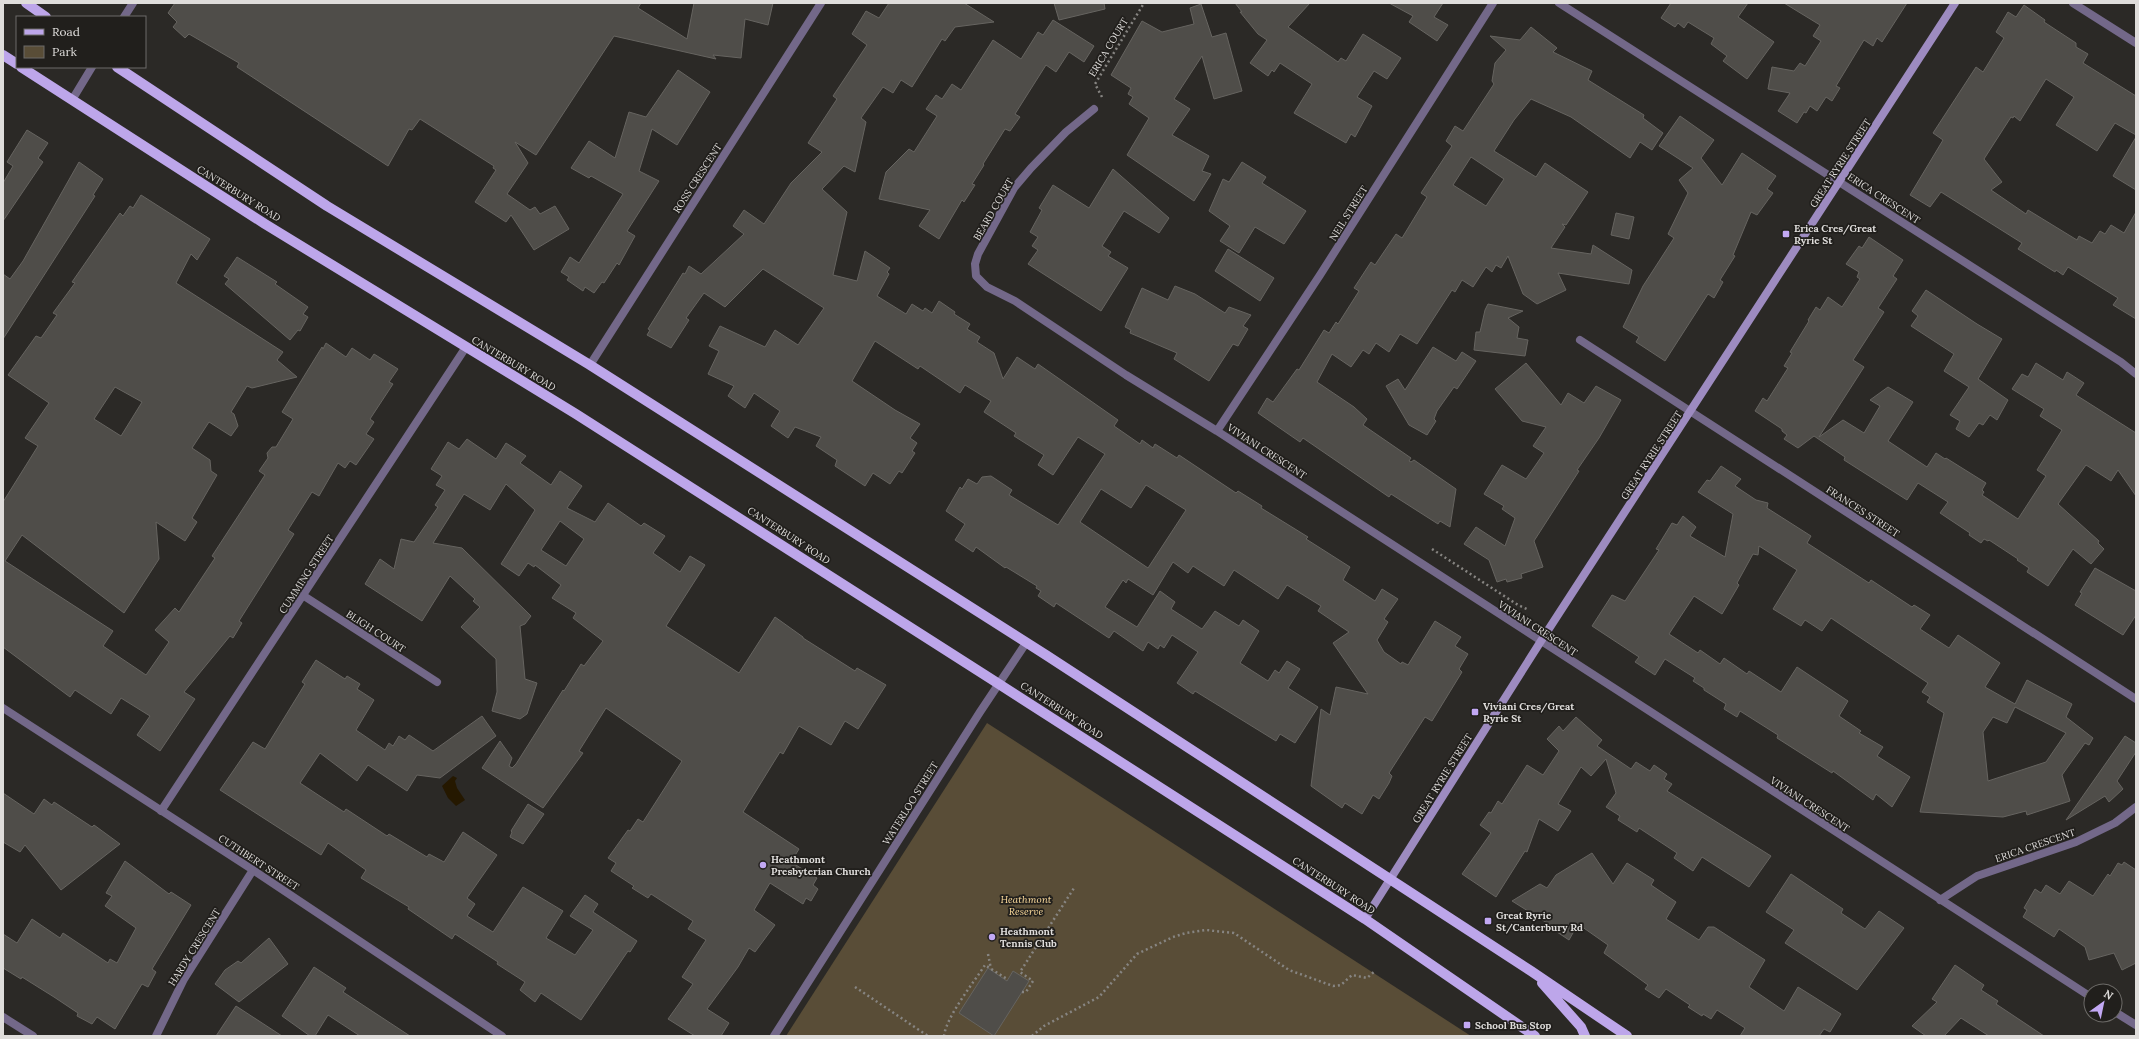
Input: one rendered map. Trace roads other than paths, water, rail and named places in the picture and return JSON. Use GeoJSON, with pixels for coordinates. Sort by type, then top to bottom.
{"type":"FeatureCollection","features":[{"type":"Feature","properties":{"kind":"main road"},"geometry":{"type":"LineString","coordinates":[[26,3],[45,16]]}},
{"type":"Feature","properties":{"kind":"main road","name":"GREAT RYRIE STREET"},"geometry":{"type":"LineString","coordinates":[[1365,919],[1541,641],[1955,3]]}},
{"type":"Feature","properties":{"kind":"main road"},"geometry":{"type":"LineString","coordinates":[[3,55],[16,63]]}},
{"type":"Feature","properties":{"kind":"main road","name":"CANTERBURY ROAD"},"geometry":{"type":"LineString","coordinates":[[23,68],[265,224],[582,418],[999,684],[1365,919],[1535,1036]]}},
{"type":"Feature","properties":{"kind":"main road"},"geometry":{"type":"LineString","coordinates":[[119,68],[327,206],[590,365],[1026,643],[1390,878],[1627,1036]]}},
{"type":"Feature","properties":{"kind":"main road"},"geometry":{"type":"LineString","coordinates":[[1531,971],[1581,1027],[1585,1036]]}},
{"type":"Feature","properties":{"kind":"street"},"geometry":{"type":"LineString","coordinates":[[125,16],[133,3]]}},
{"type":"Feature","properties":{"kind":"street","name":"ROSS CRESCENT"},"geometry":{"type":"LineString","coordinates":[[590,365],[821,3]]}},
{"type":"Feature","properties":{"kind":"street","name":"NEIL STREET"},"geometry":{"type":"LineString","coordinates":[[1216,431],[1320,275],[1493,3]]}},
{"type":"Feature","properties":{"kind":"street","name":"ERICA CRESCENT"},"geometry":{"type":"LineString","coordinates":[[1559,3],[2121,362],[2136,374]]}},
{"type":"Feature","properties":{"kind":"street"},"geometry":{"type":"LineString","coordinates":[[2073,3],[2136,43]]}},
{"type":"Feature","properties":{"kind":"street"},"geometry":{"type":"LineString","coordinates":[[72,100],[91,68]]}},
{"type":"Feature","properties":{"kind":"street","name":"BEARD COURT"},"geometry":{"type":"LineString","coordinates":[[976,276],[975,264],[978,254],[1014,188],[1047,150],[1094,109]]}},
{"type":"Feature","properties":{"kind":"street","name":"VIVIANI CRESCENT"},"geometry":{"type":"LineString","coordinates":[[976,276],[987,287],[1015,301],[1126,375],[1216,431],[2083,992]]}},
{"type":"Feature","properties":{"kind":"street","name":"FRANCES STREET"},"geometry":{"type":"LineString","coordinates":[[1580,340],[2136,699]]}},
{"type":"Feature","properties":{"kind":"street","name":"CUMMING STREET"},"geometry":{"type":"LineString","coordinates":[[161,811],[304,596],[466,347]]}},
{"type":"Feature","properties":{"kind":"street","name":"BLIGH COURT"},"geometry":{"type":"LineString","coordinates":[[304,596],[437,682]]}},
{"type":"Feature","properties":{"kind":"street","name":"WATERLOO STREET"},"geometry":{"type":"LineString","coordinates":[[774,1036],[1026,643]]}},
{"type":"Feature","properties":{"kind":"street","name":"CUTHBERT STREET"},"geometry":{"type":"LineString","coordinates":[[3,708],[253,870],[502,1036]]}},
{"type":"Feature","properties":{"kind":"street","name":"ERICA CRESCENT"},"geometry":{"type":"LineString","coordinates":[[1940,900],[1977,876],[2076,842],[2115,822],[2136,807]]}},
{"type":"Feature","properties":{"kind":"street","name":"HARDY CRESCENT"},"geometry":{"type":"LineString","coordinates":[[156,1036],[184,978],[253,870]]}},
{"type":"Feature","properties":{"kind":"street"},"geometry":{"type":"LineString","coordinates":[[3,1017],[33,1036]]}},
{"type":"Feature","properties":{"kind":"street"},"geometry":{"type":"LineString","coordinates":[[2123,1017],[2136,1025]]}},
{"type":"Feature","properties":{"kind":"place","name":"Erica Cres/Great Ryrie St"},"geometry":{"type":"Point","coordinates":[1786,234]}},
{"type":"Feature","properties":{"kind":"place","name":"Viviani Cres/Great Ryrie St"},"geometry":{"type":"Point","coordinates":[1475,712]}},
{"type":"Feature","properties":{"kind":"place","name":"Heathmont Presbyterian Church"},"geometry":{"type":"Point","coordinates":[763,865]}},
{"type":"Feature","properties":{"kind":"place","name":"Great Ryrie St/Canterbury Rd"},"geometry":{"type":"Point","coordinates":[1488,921]}},
{"type":"Feature","properties":{"kind":"place","name":"Heathmont Tennis Club"},"geometry":{"type":"Point","coordinates":[992,937]}},
{"type":"Feature","properties":{"kind":"place","name":"School Bus Stop"},"geometry":{"type":"Point","coordinates":[1467,1025]}},
{"type":"Feature","properties":{"kind":"park label","name":"Heathmont Reserve"},"geometry":{"type":"Point","coordinates":[1026,904]}}]}
